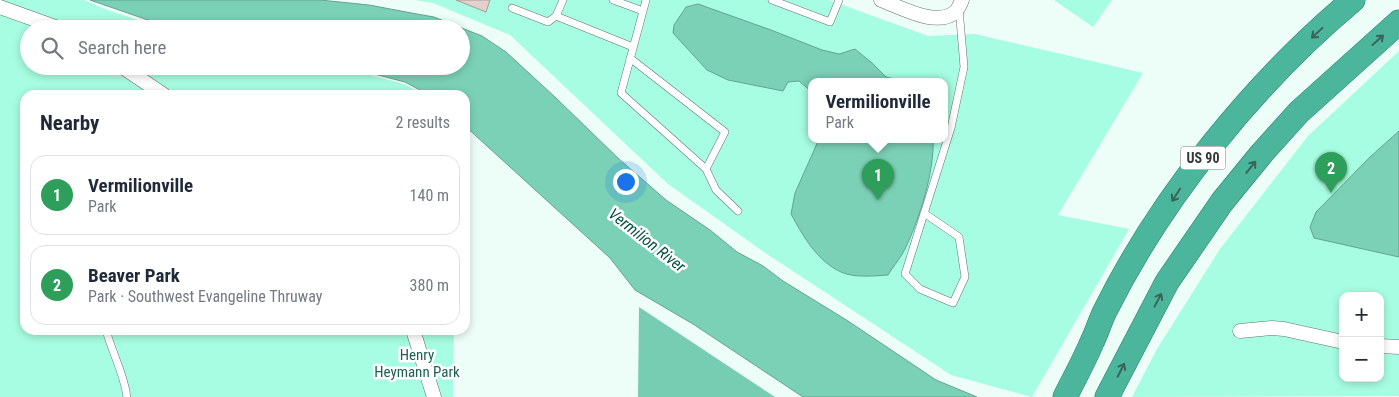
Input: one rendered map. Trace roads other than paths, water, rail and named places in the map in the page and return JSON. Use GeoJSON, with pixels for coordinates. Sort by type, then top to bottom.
{"type":"FeatureCollection","features":[{"type":"Feature","properties":{"kind":"highway","name":"US 90"},"geometry":{"type":"LineString","coordinates":[[1065,397],[1105,311],[1142,246],[1181,187],[1246,105],[1304,45],[1353,0]]}},
{"type":"Feature","properties":{"kind":"highway","name":"US 90"},"geometry":{"type":"LineString","coordinates":[[1107,397],[1167,282],[1222,202],[1299,112],[1399,22]]}},
{"type":"Feature","properties":{"kind":"street"},"geometry":{"type":"LineString","coordinates":[[881,0],[931,18],[946,17],[953,14],[960,4]]}},
{"type":"Feature","properties":{"kind":"street"},"geometry":{"type":"LineString","coordinates":[[0,7],[37,20]]}},
{"type":"Feature","properties":{"kind":"street"},"geometry":{"type":"LineString","coordinates":[[134,75],[157,90]]}},
{"type":"Feature","properties":{"kind":"street"},"geometry":{"type":"LineString","coordinates":[[1240,331],[1272,328],[1284,329],[1339,341]]}},
{"type":"Feature","properties":{"kind":"street"},"geometry":{"type":"LineString","coordinates":[[415,335],[434,397]]}},
{"type":"Feature","properties":{"kind":"street"},"geometry":{"type":"LineString","coordinates":[[1384,346],[1399,347]]}},
{"type":"Feature","properties":{"kind":"lane"},"geometry":{"type":"LineString","coordinates":[[512,8],[548,22],[556,16],[563,0]]}},
{"type":"Feature","properties":{"kind":"lane"},"geometry":{"type":"LineString","coordinates":[[613,0],[643,11]]}},
{"type":"Feature","properties":{"kind":"lane"},"geometry":{"type":"LineString","coordinates":[[646,0],[621,93],[706,169],[716,190],[738,211]]}},
{"type":"Feature","properties":{"kind":"lane"},"geometry":{"type":"LineString","coordinates":[[772,0],[830,22],[839,0]]}},
{"type":"Feature","properties":{"kind":"lane"},"geometry":{"type":"LineString","coordinates":[[948,137],[964,67],[960,4]]}},
{"type":"Feature","properties":{"kind":"lane"},"geometry":{"type":"LineString","coordinates":[[556,16],[634,47]]}},
{"type":"Feature","properties":{"kind":"lane"},"geometry":{"type":"LineString","coordinates":[[630,58],[725,132],[706,169]]}},
{"type":"Feature","properties":{"kind":"lane"},"geometry":{"type":"LineString","coordinates":[[924,213],[959,237],[965,278],[953,304],[920,289],[905,274],[924,213],[946,143]]}},
{"type":"Feature","properties":{"kind":"lane"},"geometry":{"type":"LineString","coordinates":[[107,335],[125,382],[127,397]]}},
{"type":"Feature","properties":{"kind":"water"},"geometry":{"type":"Polygon","coordinates":[[[90,0],[320,0],[369,5],[442,20],[148,20],[90,0]]]}},
{"type":"Feature","properties":{"kind":"water"},"geometry":{"type":"Polygon","coordinates":[[[698,4],[822,50],[839,54],[855,49],[886,77],[890,78],[808,78],[808,89],[799,81],[788,82],[783,91],[728,80],[707,70],[673,33],[674,25],[686,7],[698,4]]]}},
{"type":"Feature","properties":{"kind":"water","name":"Vermilion River"},"geometry":{"type":"Polygon","coordinates":[[[470,31],[482,36],[506,52],[619,159],[666,200],[710,230],[737,252],[763,266],[783,281],[848,321],[936,380],[977,397],[803,397],[693,324],[635,290],[610,258],[470,131],[470,90],[420,90],[405,82],[378,75],[470,75],[470,31]]]}},
{"type":"Feature","properties":{"kind":"water"},"geometry":{"type":"Polygon","coordinates":[[[1399,131],[1399,257],[1314,238],[1310,227],[1316,212],[1370,157],[1399,131]]]}},
{"type":"Feature","properties":{"kind":"water"},"geometry":{"type":"Polygon","coordinates":[[[817,143],[933,143],[929,180],[921,210],[905,249],[888,275],[864,276],[846,274],[832,267],[818,255],[800,231],[791,214],[795,193],[817,143]]]}},
{"type":"Feature","properties":{"kind":"place","name":"Beaver Park"},"geometry":{"type":"Point","coordinates":[1331,193]}},
{"type":"Feature","properties":{"kind":"place","name":"Vermilionville"},"geometry":{"type":"Point","coordinates":[878,200]}},
{"type":"Feature","properties":{"kind":"park label","name":"Henry Heymann Park"},"geometry":{"type":"Point","coordinates":[417,364]}}]}
